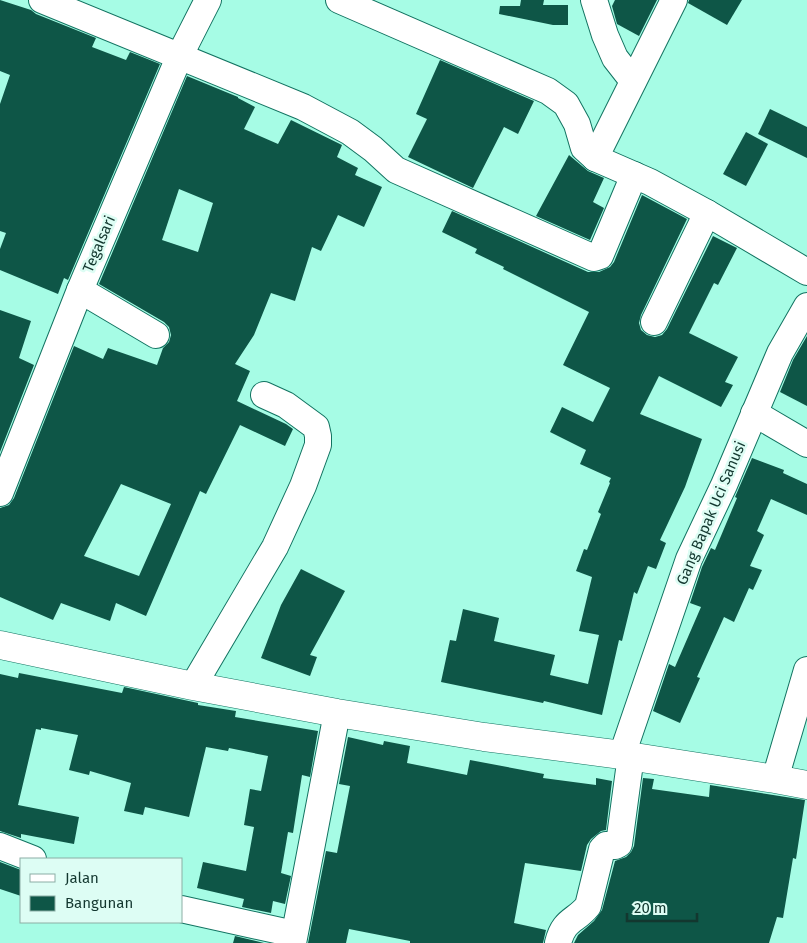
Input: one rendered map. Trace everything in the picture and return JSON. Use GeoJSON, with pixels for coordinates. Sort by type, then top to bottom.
{"type":"FeatureCollection","features":[{"type":"Feature","properties":{"kind":"main road"},"geometry":{"type":"LineString","coordinates":[[0,645],[193,686],[337,713],[484,737],[775,779],[807,786]]}},
{"type":"Feature","properties":{"kind":"street"},"geometry":{"type":"LineString","coordinates":[[42,0],[303,107],[350,132],[373,149],[396,170],[594,258],[600,256],[634,175]]}},
{"type":"Feature","properties":{"kind":"street","name":"Tegalsari"},"geometry":{"type":"LineString","coordinates":[[0,493],[80,290],[180,55],[208,0]]}},
{"type":"Feature","properties":{"kind":"street"},"geometry":{"type":"LineString","coordinates":[[339,0],[548,91],[566,104],[577,124],[584,148],[595,158],[634,175],[707,213],[807,272]]}},
{"type":"Feature","properties":{"kind":"street"},"geometry":{"type":"LineString","coordinates":[[594,0],[605,35],[615,58],[633,81]]}},
{"type":"Feature","properties":{"kind":"street"},"geometry":{"type":"LineString","coordinates":[[595,158],[674,0]]}},
{"type":"Feature","properties":{"kind":"street"},"geometry":{"type":"LineString","coordinates":[[654,322],[707,213]]}},
{"type":"Feature","properties":{"kind":"street"},"geometry":{"type":"LineString","coordinates":[[80,290],[156,336]]}},
{"type":"Feature","properties":{"kind":"street","name":"Gang Bapak Uci Sanusi"},"geometry":{"type":"LineString","coordinates":[[558,943],[567,922],[582,913],[588,906],[602,849],[606,845],[615,846],[619,844],[629,770],[627,757],[689,559],[724,485],[780,353],[807,306]]}},
{"type":"Feature","properties":{"kind":"street"},"geometry":{"type":"LineString","coordinates":[[193,686],[275,547],[303,486],[318,445],[316,427],[286,404],[264,395]]}},
{"type":"Feature","properties":{"kind":"street"},"geometry":{"type":"LineString","coordinates":[[754,413],[807,444]]}},
{"type":"Feature","properties":{"kind":"street"},"geometry":{"type":"LineString","coordinates":[[775,779],[807,670]]}},
{"type":"Feature","properties":{"kind":"street"},"geometry":{"type":"LineString","coordinates":[[182,909],[293,938],[337,713]]}},
{"type":"Feature","properties":{"kind":"street"},"geometry":{"type":"LineString","coordinates":[[0,846],[30,858]]}},
{"type":"Feature","properties":{"kind":"building"},"geometry":{"type":"Polygon","coordinates":[[[0,0],[31,10],[36,14],[96,38],[92,47],[126,60],[130,52],[160,64],[68,280],[64,278],[58,294],[0,270],[0,249],[6,233],[0,231],[0,104],[10,75],[0,71],[0,0]]]}},
{"type":"Feature","properties":{"kind":"building"},"geometry":{"type":"Polygon","coordinates":[[[521,0],[544,0],[543,5],[568,5],[568,25],[553,25],[499,14],[500,6],[520,6],[521,0]]]}},
{"type":"Feature","properties":{"kind":"building"},"geometry":{"type":"Polygon","coordinates":[[[615,0],[657,0],[639,36],[617,24],[612,6],[615,0]]]}},
{"type":"Feature","properties":{"kind":"building"},"geometry":{"type":"Polygon","coordinates":[[[689,0],[742,0],[727,25],[688,3],[689,0]]]}},
{"type":"Feature","properties":{"kind":"building"},"geometry":{"type":"Polygon","coordinates":[[[440,60],[534,101],[518,134],[504,127],[473,188],[408,157],[427,119],[416,114],[440,60]]]}},
{"type":"Feature","properties":{"kind":"building"},"geometry":{"type":"Polygon","coordinates":[[[187,76],[238,97],[255,107],[244,129],[278,144],[291,120],[342,145],[337,157],[358,168],[355,175],[382,187],[364,227],[338,215],[321,251],[312,247],[295,301],[271,293],[254,335],[235,364],[250,371],[237,401],[293,429],[285,446],[240,425],[206,494],[200,491],[146,616],[116,603],[110,621],[61,603],[53,620],[0,597],[0,508],[9,505],[14,498],[74,346],[103,359],[108,348],[157,365],[163,348],[169,342],[171,335],[169,327],[164,322],[99,284],[187,76]],[[179,189],[162,240],[198,252],[213,203],[179,189]],[[121,484],[84,556],[139,576],[171,504],[121,484]]]}},
{"type":"Feature","properties":{"kind":"building"},"geometry":{"type":"Polygon","coordinates":[[[770,109],[807,127],[807,158],[758,134],[770,109]]]}},
{"type":"Feature","properties":{"kind":"building"},"geometry":{"type":"Polygon","coordinates":[[[746,132],[768,144],[746,186],[723,174],[746,132]]]}},
{"type":"Feature","properties":{"kind":"building"},"geometry":{"type":"Polygon","coordinates":[[[569,155],[588,171],[604,178],[593,202],[604,208],[590,240],[536,216],[569,155]]]}},
{"type":"Feature","properties":{"kind":"building"},"geometry":{"type":"Polygon","coordinates":[[[642,195],[687,219],[641,315],[639,323],[641,330],[647,335],[655,337],[662,335],[667,329],[713,236],[737,248],[718,285],[714,283],[689,333],[738,357],[725,382],[733,385],[721,407],[659,376],[640,414],[702,439],[685,487],[660,540],[666,543],[656,569],[648,566],[637,594],[634,592],[622,641],[619,640],[602,715],[544,701],[543,703],[441,682],[450,640],[456,641],[463,609],[499,618],[494,641],[555,655],[550,675],[588,684],[599,635],[579,631],[592,577],[576,571],[584,549],[587,550],[601,514],[598,512],[611,478],[580,464],[586,450],[550,432],[562,407],[593,422],[610,388],[563,365],[589,312],[503,269],[504,267],[475,253],[477,249],[442,232],[452,211],[588,272],[599,272],[610,267],[614,262],[642,195]]]}},
{"type":"Feature","properties":{"kind":"building"},"geometry":{"type":"Polygon","coordinates":[[[0,310],[31,321],[19,358],[34,365],[0,452],[0,310]]]}},
{"type":"Feature","properties":{"kind":"building"},"geometry":{"type":"Polygon","coordinates":[[[807,336],[807,406],[780,392],[793,360],[807,336]]]}},
{"type":"Feature","properties":{"kind":"building"},"geometry":{"type":"Polygon","coordinates":[[[752,458],[784,470],[783,473],[807,484],[807,515],[771,499],[757,531],[764,535],[750,566],[762,570],[753,590],[749,588],[734,622],[724,617],[697,677],[700,678],[680,723],[653,711],[669,664],[675,667],[701,607],[690,603],[702,567],[711,548],[715,550],[752,458]]]}},
{"type":"Feature","properties":{"kind":"building"},"geometry":{"type":"Polygon","coordinates":[[[301,569],[345,591],[310,655],[317,657],[310,676],[261,658],[281,605],[301,569]]]}},
{"type":"Feature","properties":{"kind":"building"},"geometry":{"type":"Polygon","coordinates":[[[19,673],[122,693],[124,687],[198,703],[198,705],[236,711],[235,717],[318,731],[310,777],[302,775],[293,833],[288,832],[281,873],[291,876],[285,904],[273,901],[271,913],[242,907],[244,899],[197,888],[203,862],[246,871],[254,827],[244,825],[250,789],[261,791],[268,756],[229,748],[228,751],[206,747],[189,817],[145,807],[143,815],[124,811],[131,783],[90,771],[89,775],[69,770],[78,735],[41,728],[41,730],[36,729],[18,805],[79,817],[74,844],[21,834],[21,838],[0,831],[0,674],[18,678],[19,673]]]}},
{"type":"Feature","properties":{"kind":"building"},"geometry":{"type":"Polygon","coordinates":[[[348,737],[383,745],[384,741],[410,746],[407,763],[467,775],[470,760],[544,774],[543,778],[596,785],[596,778],[612,781],[606,830],[601,831],[587,845],[581,871],[525,863],[514,923],[546,930],[543,943],[410,943],[410,941],[349,929],[346,943],[308,943],[326,851],[337,853],[350,786],[339,784],[348,737]]]}},
{"type":"Feature","properties":{"kind":"building"},"geometry":{"type":"Polygon","coordinates":[[[643,778],[654,779],[652,789],[709,797],[710,785],[805,800],[796,859],[793,858],[783,918],[777,917],[769,943],[574,943],[578,935],[594,921],[602,910],[615,861],[626,857],[634,846],[643,778]]]}},
{"type":"Feature","properties":{"kind":"building"},"geometry":{"type":"Polygon","coordinates":[[[0,862],[20,870],[20,896],[0,889],[0,862]]]}},
{"type":"Feature","properties":{"kind":"building"},"geometry":{"type":"Polygon","coordinates":[[[235,936],[264,943],[233,943],[235,936]]]}}]}
